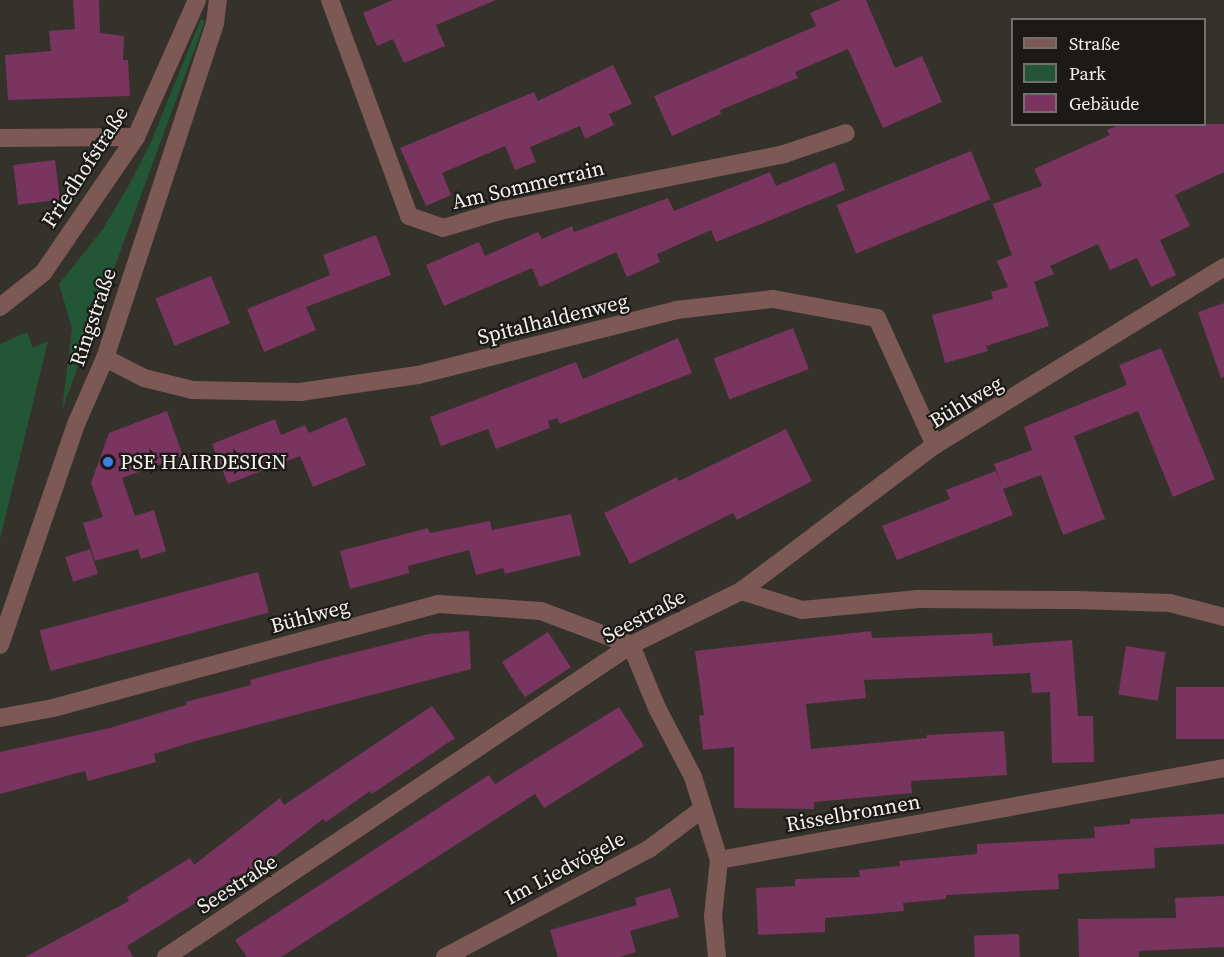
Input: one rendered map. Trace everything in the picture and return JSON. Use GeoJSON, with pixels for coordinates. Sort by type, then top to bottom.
{"type":"FeatureCollection","features":[{"type":"Feature","properties":{"kind":"street","name":"Friedhofstraße"},"geometry":{"type":"LineString","coordinates":[[0,307],[43,273],[136,137],[197,0]]}},
{"type":"Feature","properties":{"kind":"street","name":"Ringstraße"},"geometry":{"type":"LineString","coordinates":[[0,645],[77,422],[105,358],[215,23],[218,0]]}},
{"type":"Feature","properties":{"kind":"street","name":"Am Sommerrain"},"geometry":{"type":"LineString","coordinates":[[330,0],[409,216],[443,228],[500,211],[784,154],[846,133]]}},
{"type":"Feature","properties":{"kind":"street"},"geometry":{"type":"LineString","coordinates":[[0,138],[136,137]]}},
{"type":"Feature","properties":{"kind":"street","name":"Bühlweg"},"geometry":{"type":"LineString","coordinates":[[741,591],[935,445],[1224,267]]}},
{"type":"Feature","properties":{"kind":"street","name":"Spitalhaldenweg"},"geometry":{"type":"LineString","coordinates":[[105,358],[144,378],[192,390],[300,392],[418,375],[676,310],[773,299],[877,318],[935,445]]}},
{"type":"Feature","properties":{"kind":"street"},"geometry":{"type":"LineString","coordinates":[[741,591],[802,610],[918,599],[1077,600],[1170,603],[1224,616]]}},
{"type":"Feature","properties":{"kind":"street","name":"Seestraße"},"geometry":{"type":"LineString","coordinates":[[166,957],[264,895],[631,645],[741,591]]}},
{"type":"Feature","properties":{"kind":"street","name":"Bühlweg"},"geometry":{"type":"LineString","coordinates":[[0,717],[63,705],[439,604],[541,611],[631,645]]}},
{"type":"Feature","properties":{"kind":"street"},"geometry":{"type":"LineString","coordinates":[[631,645],[657,708],[693,777],[701,810],[719,860],[713,916],[717,957]]}},
{"type":"Feature","properties":{"kind":"street","name":"Risselbronnen"},"geometry":{"type":"LineString","coordinates":[[719,860],[1224,768]]}},
{"type":"Feature","properties":{"kind":"street","name":"Im Liedvögele"},"geometry":{"type":"LineString","coordinates":[[446,957],[649,849],[701,810]]}},
{"type":"Feature","properties":{"kind":"green space"},"geometry":{"type":"Polygon","coordinates":[[[201,19],[205,21],[62,410],[72,328],[59,284],[103,229],[130,183],[151,142],[201,19]]]}},
{"type":"Feature","properties":{"kind":"green space"},"geometry":{"type":"Polygon","coordinates":[[[27,332],[33,348],[48,341],[0,539],[0,344],[27,332]]]}},
{"type":"Feature","properties":{"kind":"building"},"geometry":{"type":"Polygon","coordinates":[[[73,0],[99,0],[100,33],[124,36],[123,60],[128,60],[130,96],[8,100],[5,55],[51,51],[49,31],[75,29],[73,0]]]}},
{"type":"Feature","properties":{"kind":"building"},"geometry":{"type":"Polygon","coordinates":[[[393,0],[496,0],[436,25],[445,46],[404,63],[393,39],[377,46],[363,13],[393,0]]]}},
{"type":"Feature","properties":{"kind":"building"},"geometry":{"type":"Polygon","coordinates":[[[841,0],[866,0],[895,68],[922,56],[942,102],[883,128],[848,49],[795,72],[798,78],[720,110],[721,114],[672,136],[654,96],[816,26],[810,13],[841,0]]]}},
{"type":"Feature","properties":{"kind":"building"},"geometry":{"type":"Polygon","coordinates":[[[613,65],[632,104],[609,114],[614,125],[585,139],[580,126],[530,147],[536,162],[515,170],[505,146],[442,173],[451,195],[426,206],[400,148],[534,92],[538,101],[613,65]]]}},
{"type":"Feature","properties":{"kind":"building"},"geometry":{"type":"Polygon","coordinates":[[[1224,124],[1224,172],[1175,195],[1190,226],[1160,240],[1176,275],[1151,287],[1137,258],[1110,270],[1098,244],[1050,266],[1054,274],[1034,282],[1049,326],[986,346],[988,351],[945,363],[932,315],[993,299],[991,292],[1008,287],[997,261],[1012,255],[993,204],[1042,186],[1034,169],[1110,135],[1107,130],[1117,126],[1224,124]]]}},
{"type":"Feature","properties":{"kind":"building"},"geometry":{"type":"Polygon","coordinates":[[[971,151],[990,199],[856,254],[837,205],[971,151]]]}},
{"type":"Feature","properties":{"kind":"building"},"geometry":{"type":"Polygon","coordinates":[[[55,160],[60,200],[18,205],[13,165],[55,160]]]}},
{"type":"Feature","properties":{"kind":"building"},"geometry":{"type":"Polygon","coordinates":[[[835,162],[845,190],[716,242],[711,230],[657,254],[660,262],[627,277],[616,252],[540,287],[532,268],[444,306],[426,265],[479,242],[485,256],[538,232],[542,239],[572,226],[574,232],[668,198],[674,211],[770,172],[776,186],[835,162]]]}},
{"type":"Feature","properties":{"kind":"building"},"geometry":{"type":"Polygon","coordinates":[[[376,235],[391,275],[306,307],[316,330],[264,352],[247,309],[330,275],[323,255],[376,235]]]}},
{"type":"Feature","properties":{"kind":"building"},"geometry":{"type":"Polygon","coordinates":[[[211,276],[230,323],[174,346],[155,298],[211,276]]]}},
{"type":"Feature","properties":{"kind":"building"},"geometry":{"type":"Polygon","coordinates":[[[1224,303],[1224,377],[1221,378],[1198,312],[1224,303]]]}},
{"type":"Feature","properties":{"kind":"building"},"geometry":{"type":"Polygon","coordinates":[[[793,328],[809,369],[729,400],[714,358],[793,328]]]}},
{"type":"Feature","properties":{"kind":"building"},"geometry":{"type":"Polygon","coordinates":[[[678,338],[692,373],[560,424],[557,418],[548,421],[550,428],[496,449],[488,429],[441,446],[430,417],[576,362],[583,379],[678,338]]]}},
{"type":"Feature","properties":{"kind":"building"},"geometry":{"type":"Polygon","coordinates":[[[1161,348],[1215,479],[1173,497],[1138,411],[1074,436],[1105,519],[1063,535],[1041,475],[1003,489],[1013,515],[897,560],[882,526],[950,499],[946,490],[996,471],[1002,485],[994,464],[1032,450],[1024,427],[1127,385],[1119,365],[1161,348]]]}},
{"type":"Feature","properties":{"kind":"building"},"geometry":{"type":"Polygon","coordinates":[[[167,411],[183,456],[122,478],[135,516],[154,510],[166,551],[141,559],[138,549],[95,561],[83,523],[103,517],[91,483],[109,433],[167,411]]]}},
{"type":"Feature","properties":{"kind":"building"},"geometry":{"type":"Polygon","coordinates":[[[346,417],[366,465],[313,487],[300,456],[228,484],[212,444],[275,419],[281,435],[305,425],[309,433],[346,417]]]}},
{"type":"Feature","properties":{"kind":"building"},"geometry":{"type":"Polygon","coordinates":[[[786,429],[812,481],[737,520],[733,513],[630,564],[604,513],[677,477],[679,481],[786,429]]]}},
{"type":"Feature","properties":{"kind":"building"},"geometry":{"type":"Polygon","coordinates":[[[571,514],[581,555],[505,574],[503,568],[476,575],[469,550],[408,566],[409,573],[350,589],[340,551],[428,528],[430,533],[490,521],[492,530],[571,514]]]}},
{"type":"Feature","properties":{"kind":"building"},"geometry":{"type":"Polygon","coordinates":[[[90,549],[98,574],[73,582],[65,557],[90,549]]]}},
{"type":"Feature","properties":{"kind":"building"},"geometry":{"type":"Polygon","coordinates":[[[258,572],[269,613],[51,671],[40,630],[258,572]]]}},
{"type":"Feature","properties":{"kind":"building"},"geometry":{"type":"Polygon","coordinates":[[[469,631],[471,669],[196,741],[154,754],[156,762],[88,781],[85,771],[0,794],[0,752],[110,728],[186,705],[186,702],[251,685],[250,680],[324,660],[429,634],[469,631]]]}},
{"type":"Feature","properties":{"kind":"building"},"geometry":{"type":"Polygon","coordinates":[[[871,631],[872,638],[992,633],[993,646],[1072,640],[1078,716],[1093,716],[1094,762],[1052,763],[1050,692],[1032,693],[1030,673],[864,680],[866,698],[806,704],[811,749],[927,738],[927,735],[1004,731],[1007,775],[911,781],[912,793],[814,802],[814,809],[734,808],[734,747],[703,750],[699,716],[704,715],[695,651],[871,631]]]}},
{"type":"Feature","properties":{"kind":"building"},"geometry":{"type":"Polygon","coordinates":[[[548,632],[571,667],[525,697],[502,662],[548,632]]]}},
{"type":"Feature","properties":{"kind":"building"},"geometry":{"type":"Polygon","coordinates":[[[1126,646],[1166,652],[1158,701],[1118,694],[1126,646]]]}},
{"type":"Feature","properties":{"kind":"building"},"geometry":{"type":"Polygon","coordinates":[[[1176,687],[1224,687],[1224,739],[1176,739],[1176,687]]]}},
{"type":"Feature","properties":{"kind":"building"},"geometry":{"type":"Polygon","coordinates":[[[432,706],[455,738],[372,794],[370,791],[326,822],[323,819],[234,888],[229,882],[127,946],[133,957],[25,957],[129,901],[127,897],[190,858],[194,865],[280,798],[284,805],[432,706]]]}},
{"type":"Feature","properties":{"kind":"building"},"geometry":{"type":"Polygon","coordinates":[[[619,707],[644,746],[544,808],[535,794],[281,957],[247,957],[235,940],[489,775],[495,784],[619,707]]]}},
{"type":"Feature","properties":{"kind":"building"},"geometry":{"type":"Polygon","coordinates":[[[1224,814],[1224,844],[1154,848],[1155,868],[1058,874],[1059,889],[946,895],[946,899],[903,903],[904,911],[825,918],[825,932],[758,935],[756,888],[795,886],[795,879],[860,877],[859,870],[900,866],[899,861],[977,854],[977,844],[1095,838],[1094,827],[1130,824],[1130,819],[1224,814]]]}},
{"type":"Feature","properties":{"kind":"building"},"geometry":{"type":"Polygon","coordinates":[[[670,888],[679,917],[630,931],[636,952],[620,957],[558,957],[550,930],[637,905],[635,898],[670,888]]]}},
{"type":"Feature","properties":{"kind":"building"},"geometry":{"type":"Polygon","coordinates":[[[1224,896],[1224,947],[1139,951],[1139,957],[1079,957],[1078,919],[1176,918],[1175,898],[1224,896]]]}},
{"type":"Feature","properties":{"kind":"building"},"geometry":{"type":"Polygon","coordinates":[[[1019,934],[1020,957],[975,957],[974,936],[1019,934]]]}},
{"type":"Feature","properties":{"kind":"place","name":"PSE HAIRDESIGN"},"geometry":{"type":"Point","coordinates":[108,462]}}]}
